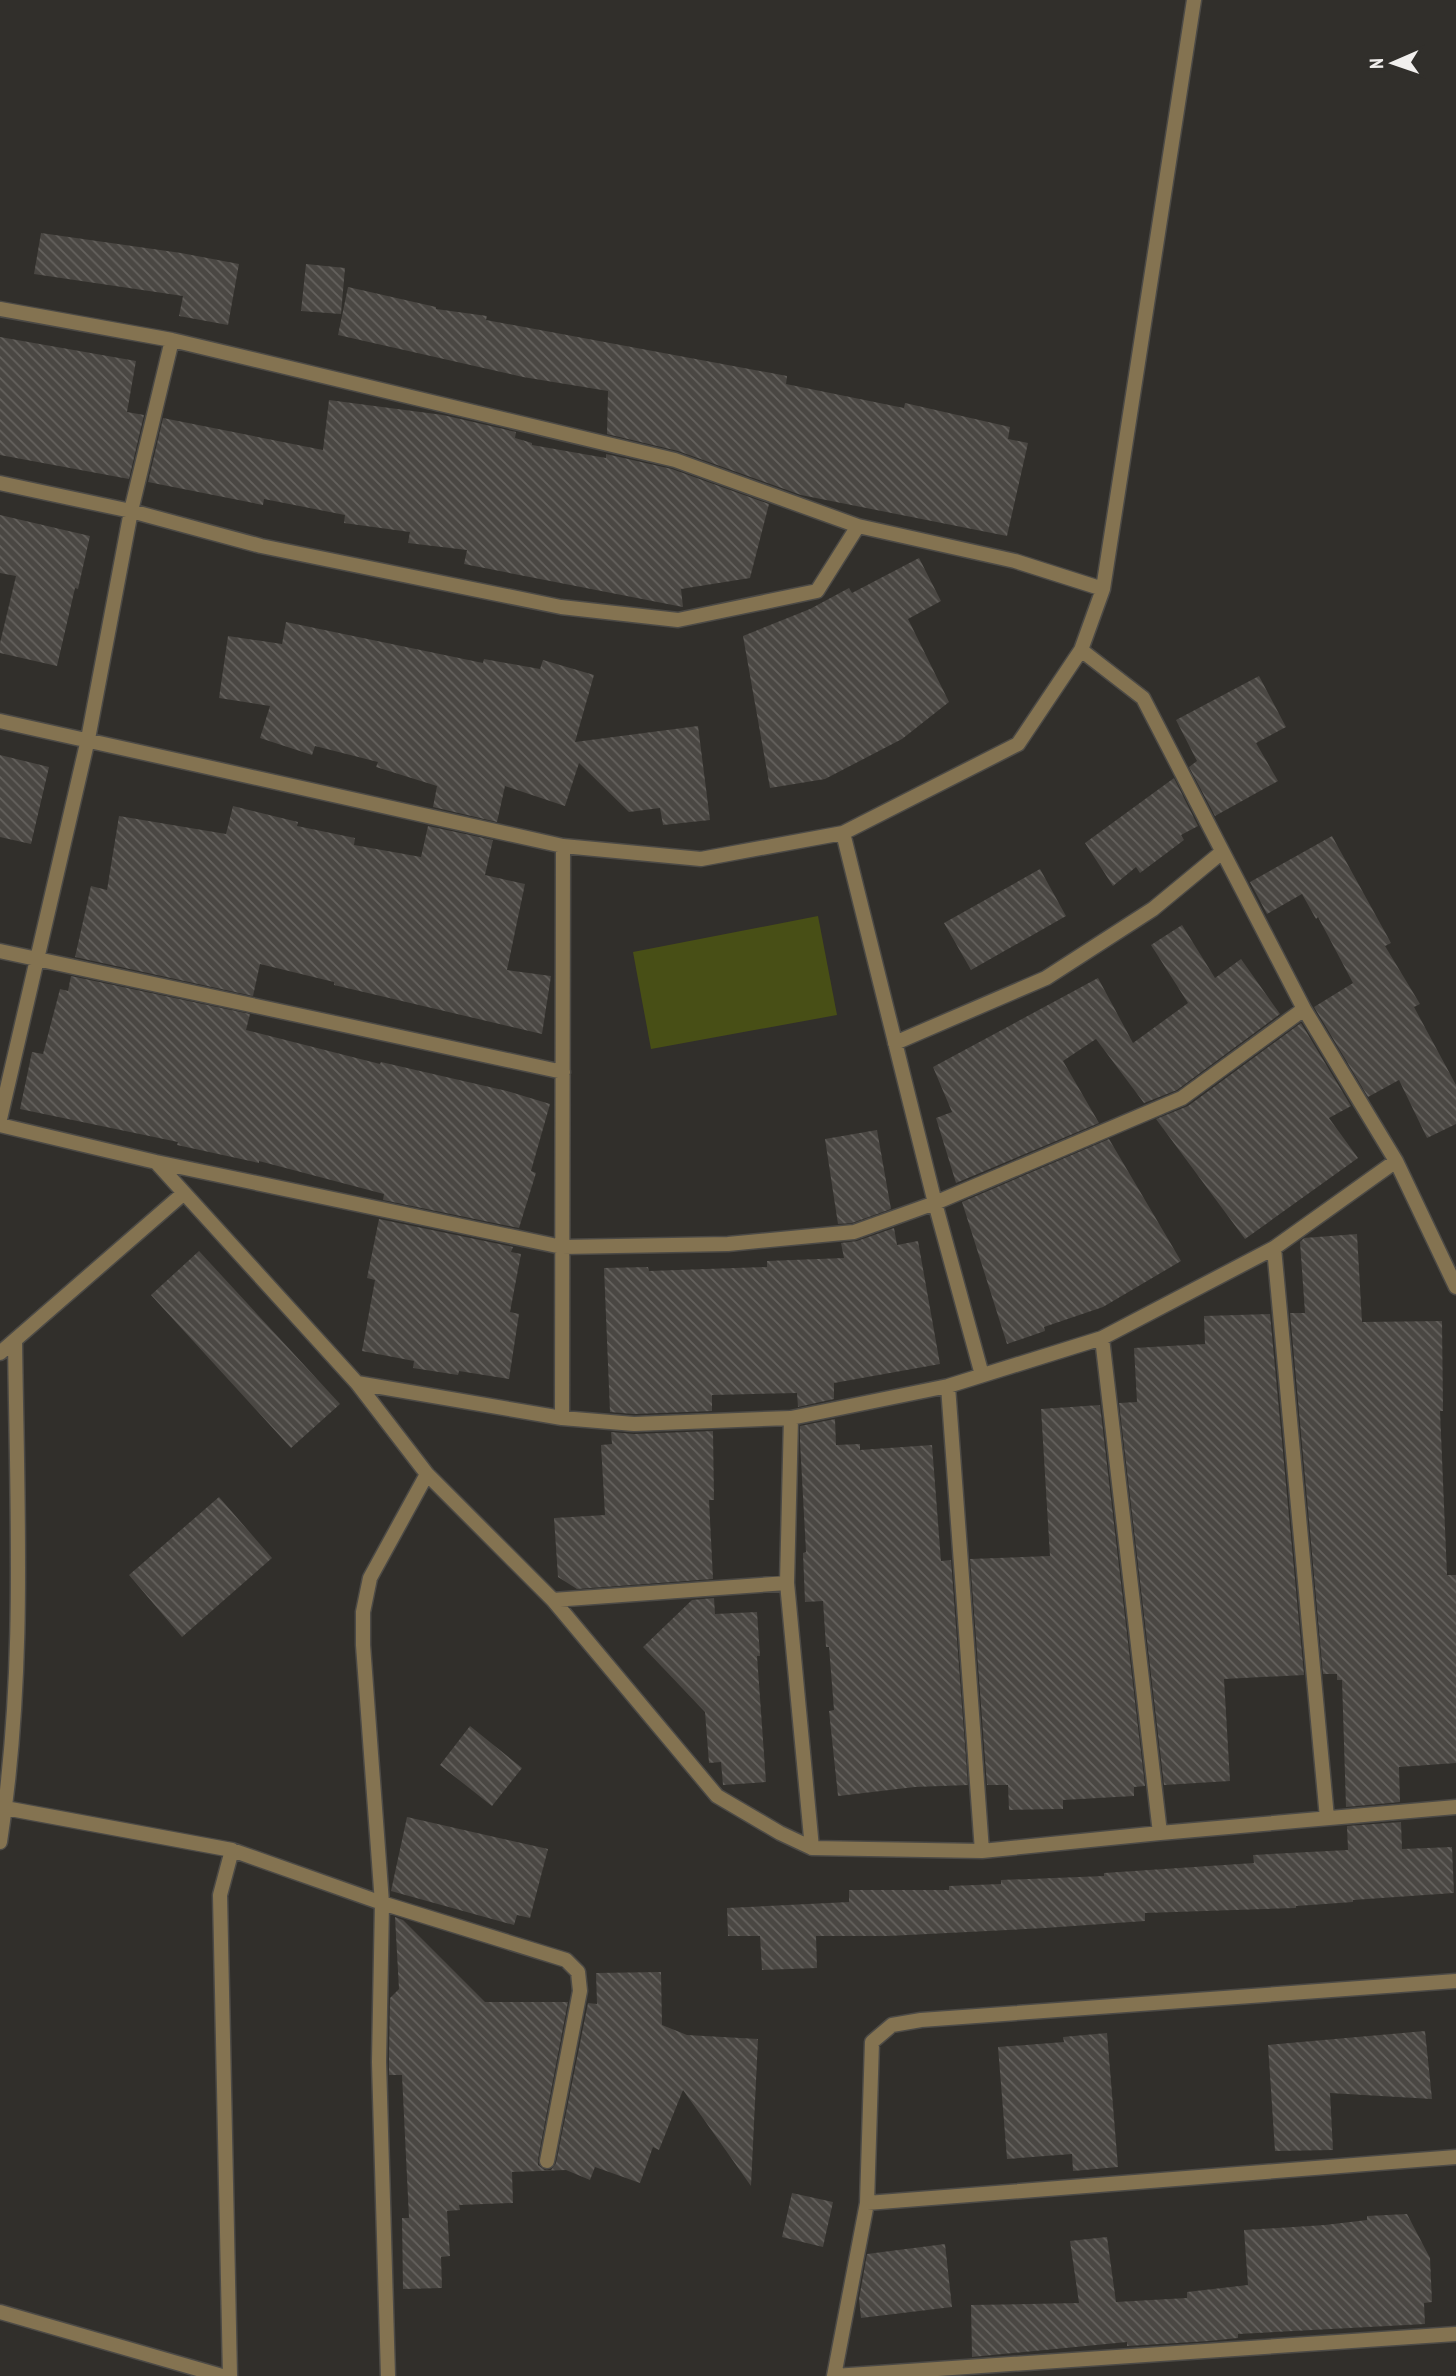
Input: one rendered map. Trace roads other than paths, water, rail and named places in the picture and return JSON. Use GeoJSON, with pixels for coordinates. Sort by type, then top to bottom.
{"type":"FeatureCollection","features":[{"type":"Feature","properties":{"kind":"street"},"geometry":{"type":"LineString","coordinates":[[0,721],[563,846],[701,859],[843,833],[1018,744],[1081,650],[1103,589],[1194,0]]}},
{"type":"Feature","properties":{"kind":"street"},"geometry":{"type":"LineString","coordinates":[[0,309],[172,341],[675,460],[858,526],[1016,561],[1103,589]]}},
{"type":"Feature","properties":{"kind":"street"},"geometry":{"type":"LineString","coordinates":[[0,1119],[88,739],[131,511],[172,341]]}},
{"type":"Feature","properties":{"kind":"street"},"geometry":{"type":"LineString","coordinates":[[0,483],[131,511],[261,545],[561,607],[678,620],[817,591],[858,526]]}},
{"type":"Feature","properties":{"kind":"street"},"geometry":{"type":"LineString","coordinates":[[1081,650],[1143,698],[1304,1009],[1396,1161],[1456,1287]]}},
{"type":"Feature","properties":{"kind":"street"},"geometry":{"type":"LineString","coordinates":[[843,833],[935,1203],[982,1375]]}},
{"type":"Feature","properties":{"kind":"street"},"geometry":{"type":"LineString","coordinates":[[562,1418],[563,846]]}},
{"type":"Feature","properties":{"kind":"street"},"geometry":{"type":"LineString","coordinates":[[895,1043],[1046,978],[1153,909],[1222,852]]}},
{"type":"Feature","properties":{"kind":"street"},"geometry":{"type":"LineString","coordinates":[[0,951],[563,1072]]}},
{"type":"Feature","properties":{"kind":"street"},"geometry":{"type":"LineString","coordinates":[[0,1125],[156,1162],[562,1247],[728,1244],[854,1231],[935,1203],[1182,1098],[1304,1009]]}},
{"type":"Feature","properties":{"kind":"street"},"geometry":{"type":"LineString","coordinates":[[357,1383],[562,1418],[634,1424],[791,1418],[948,1387],[1102,1338],[1274,1248],[1396,1161]]}},
{"type":"Feature","properties":{"kind":"street"},"geometry":{"type":"LineString","coordinates":[[156,1162],[357,1383],[427,1474],[553,1600],[717,1796],[780,1833],[812,1848],[982,1852],[1456,1807]]}},
{"type":"Feature","properties":{"kind":"street"},"geometry":{"type":"LineString","coordinates":[[0,1353],[184,1193]]}},
{"type":"Feature","properties":{"kind":"street"},"geometry":{"type":"LineString","coordinates":[[1274,1248],[1327,1818]]}},
{"type":"Feature","properties":{"kind":"street"},"geometry":{"type":"LineString","coordinates":[[1102,1338],[1160,1833]]}},
{"type":"Feature","properties":{"kind":"street"},"geometry":{"type":"LineString","coordinates":[[0,1842],[18,1650],[15,1340]]}},
{"type":"Feature","properties":{"kind":"street"},"geometry":{"type":"LineString","coordinates":[[948,1387],[982,1852]]}},
{"type":"Feature","properties":{"kind":"street"},"geometry":{"type":"LineString","coordinates":[[791,1418],[787,1583],[812,1848]]}},
{"type":"Feature","properties":{"kind":"street"},"geometry":{"type":"LineString","coordinates":[[388,2376],[379,2062],[382,1903],[363,1645],[363,1612],[370,1577],[427,1474]]}},
{"type":"Feature","properties":{"kind":"street"},"geometry":{"type":"LineString","coordinates":[[553,1600],[787,1583]]}},
{"type":"Feature","properties":{"kind":"street"},"geometry":{"type":"LineString","coordinates":[[5,1808],[232,1850],[382,1903],[566,1960],[578,1972],[580,1991],[547,2161]]}},
{"type":"Feature","properties":{"kind":"street"},"geometry":{"type":"LineString","coordinates":[[230,2376],[220,1895],[232,1850]]}},
{"type":"Feature","properties":{"kind":"street"},"geometry":{"type":"LineString","coordinates":[[1456,1981],[921,2020],[892,2025],[872,2042],[867,2203],[834,2376],[1456,2334]]}},
{"type":"Feature","properties":{"kind":"street"},"geometry":{"type":"LineString","coordinates":[[867,2203],[1456,2157]]}},
{"type":"Feature","properties":{"kind":"street"},"geometry":{"type":"LineString","coordinates":[[0,2312],[222,2376]]}}]}
